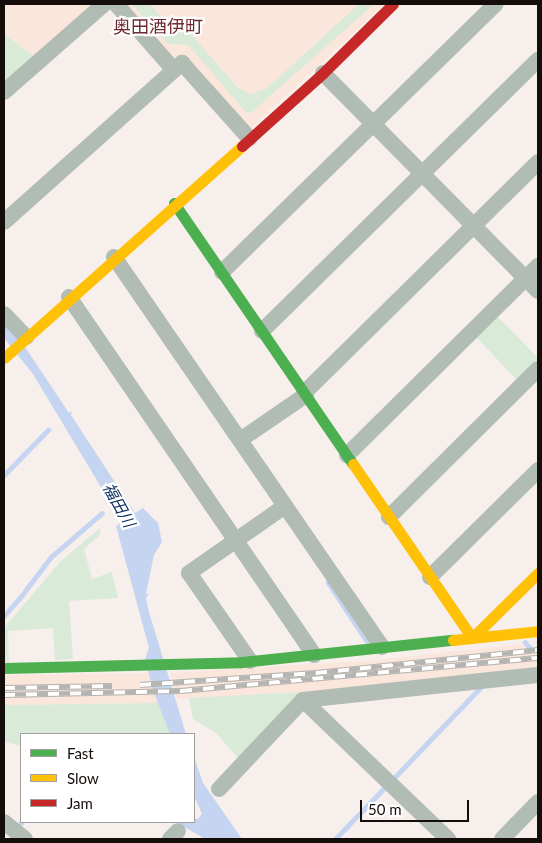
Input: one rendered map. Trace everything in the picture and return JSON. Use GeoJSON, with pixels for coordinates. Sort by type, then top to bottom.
{"type":"FeatureCollection","features":[{"type":"Feature","properties":{"kind":"street"},"geometry":{"type":"LineString","coordinates":[[4,92],[104,4]]}},
{"type":"Feature","properties":{"kind":"street"},"geometry":{"type":"LineString","coordinates":[[116,4],[174,70]]}},
{"type":"Feature","properties":{"kind":"street"},"geometry":{"type":"LineString","coordinates":[[6,356],[69,297],[323,73],[393,4]]}},
{"type":"Feature","properties":{"kind":"street"},"geometry":{"type":"LineString","coordinates":[[222,272],[496,4]]}},
{"type":"Feature","properties":{"kind":"street"},"geometry":{"type":"LineString","coordinates":[[262,331],[538,60]]}},
{"type":"Feature","properties":{"kind":"street"},"geometry":{"type":"LineString","coordinates":[[4,222],[182,63],[249,138]]}},
{"type":"Feature","properties":{"kind":"street"},"geometry":{"type":"LineString","coordinates":[[323,73],[538,291]]}},
{"type":"Feature","properties":{"kind":"street"},"geometry":{"type":"LineString","coordinates":[[240,440],[305,394],[538,162]]}},
{"type":"Feature","properties":{"kind":"street"},"geometry":{"type":"LineString","coordinates":[[174,204],[472,638]]}},
{"type":"Feature","properties":{"kind":"street"},"geometry":{"type":"LineString","coordinates":[[114,257],[382,648]]}},
{"type":"Feature","properties":{"kind":"street"},"geometry":{"type":"LineString","coordinates":[[347,455],[538,266]]}},
{"type":"Feature","properties":{"kind":"street"},"geometry":{"type":"LineString","coordinates":[[69,297],[314,655]]}},
{"type":"Feature","properties":{"kind":"street"},"geometry":{"type":"LineString","coordinates":[[4,314],[26,337]]}},
{"type":"Feature","properties":{"kind":"street"},"geometry":{"type":"LineString","coordinates":[[389,517],[538,369]]}},
{"type":"Feature","properties":{"kind":"street"},"geometry":{"type":"LineString","coordinates":[[430,577],[538,470]]}},
{"type":"Feature","properties":{"kind":"street"},"geometry":{"type":"LineString","coordinates":[[250,661],[189,573],[285,506]]}},
{"type":"Feature","properties":{"kind":"street"},"geometry":{"type":"LineString","coordinates":[[472,638],[538,573]]}},
{"type":"Feature","properties":{"kind":"street"},"geometry":{"type":"LineString","coordinates":[[4,668],[250,661],[538,631]]}},
{"type":"Feature","properties":{"kind":"street"},"geometry":{"type":"LineString","coordinates":[[218,790],[303,700],[538,675]]}},
{"type":"Feature","properties":{"kind":"street"},"geometry":{"type":"LineString","coordinates":[[303,700],[448,839]]}},
{"type":"Feature","properties":{"kind":"street"},"geometry":{"type":"LineString","coordinates":[[502,839],[538,802]]}},
{"type":"Feature","properties":{"kind":"street"},"geometry":{"type":"LineString","coordinates":[[4,822],[25,839]]}},
{"type":"Feature","properties":{"kind":"shaded area"},"geometry":{"type":"Polygon","coordinates":[[[4,4],[98,4],[36,58],[4,34],[4,4]]]}},
{"type":"Feature","properties":{"kind":"shaded area"},"geometry":{"type":"Polygon","coordinates":[[[121,4],[385,4],[251,128],[243,126],[182,55],[176,61],[121,4]]]}},
{"type":"Feature","properties":{"kind":"shaded area"},"geometry":{"type":"Polygon","coordinates":[[[521,644],[538,658],[538,668],[303,692],[177,699],[170,673],[377,660],[521,644]]]}},
{"type":"Feature","properties":{"kind":"shaded area"},"geometry":{"type":"Polygon","coordinates":[[[148,673],[160,703],[4,705],[4,675],[148,673]]]}},
{"type":"Feature","properties":{"kind":"green space"},"geometry":{"type":"Polygon","coordinates":[[[132,4],[150,4],[172,29],[191,34],[237,87],[250,94],[266,89],[359,4],[374,4],[251,113],[246,112],[188,45],[168,44],[132,4]]]}},
{"type":"Feature","properties":{"kind":"green space"},"geometry":{"type":"Polygon","coordinates":[[[4,34],[36,58],[4,84],[4,34]]]}},
{"type":"Feature","properties":{"kind":"green space"},"geometry":{"type":"Polygon","coordinates":[[[497,316],[538,358],[517,380],[476,337],[497,316]]]}},
{"type":"Feature","properties":{"kind":"green space"},"geometry":{"type":"Polygon","coordinates":[[[100,528],[100,535],[84,549],[92,579],[112,572],[118,598],[69,601],[73,659],[55,660],[53,628],[8,631],[9,662],[4,662],[4,628],[60,562],[100,528]]]}},
{"type":"Feature","properties":{"kind":"green space"},"geometry":{"type":"Polygon","coordinates":[[[303,692],[239,759],[216,733],[193,719],[189,698],[303,692]]]}},
{"type":"Feature","properties":{"kind":"green space"},"geometry":{"type":"Polygon","coordinates":[[[160,703],[170,733],[20,733],[20,746],[4,741],[4,705],[160,703]]]}},
{"type":"Feature","properties":{"kind":"water","name":"福田川"},"geometry":{"type":"Polygon","coordinates":[[[4,324],[23,344],[69,413],[72,411],[71,415],[135,513],[143,508],[158,523],[162,542],[154,555],[146,594],[149,594],[146,598],[186,733],[170,733],[153,690],[145,659],[149,648],[116,526],[122,522],[33,374],[4,338],[4,324]]]}},
{"type":"Feature","properties":{"kind":"water"},"geometry":{"type":"Polygon","coordinates":[[[195,760],[203,783],[242,839],[205,839],[178,823],[195,823],[195,818],[198,819],[202,814],[195,798],[195,760]]]}},
{"type":"Feature","properties":{"kind":"waterway"},"geometry":{"type":"LineString","coordinates":[[4,475],[48,430]]}},
{"type":"Feature","properties":{"kind":"waterway"},"geometry":{"type":"LineString","coordinates":[[25,591],[51,557],[102,513]]}},
{"type":"Feature","properties":{"kind":"waterway"},"geometry":{"type":"LineString","coordinates":[[328,582],[367,641]]}},
{"type":"Feature","properties":{"kind":"waterway"},"geometry":{"type":"LineString","coordinates":[[4,616],[23,594]]}},
{"type":"Feature","properties":{"kind":"waterway"},"geometry":{"type":"LineString","coordinates":[[525,642],[530,648]]}},
{"type":"Feature","properties":{"kind":"waterway"},"geometry":{"type":"LineString","coordinates":[[393,779],[481,687]]}},
{"type":"Feature","properties":{"kind":"waterway"},"geometry":{"type":"LineString","coordinates":[[335,839],[384,788]]}},
{"type":"Feature","properties":{"kind":"waterway"},"geometry":{"type":"LineString","coordinates":[[18,826],[21,823]]}},
{"type":"Feature","properties":{"kind":"railway"},"geometry":{"type":"LineString","coordinates":[[140,685],[316,673],[538,650]]}},
{"type":"Feature","properties":{"kind":"railway"},"geometry":{"type":"LineString","coordinates":[[4,695],[181,691],[538,658]]}},
{"type":"Feature","properties":{"kind":"railway"},"geometry":{"type":"LineString","coordinates":[[4,688],[112,686]]}},
{"type":"Feature","properties":{"kind":"traffic: fast"},"geometry":{"type":"LineString","coordinates":[[174,203],[353,464]]}},
{"type":"Feature","properties":{"kind":"traffic: fast"},"geometry":{"type":"LineString","coordinates":[[4,668],[242,662],[453,640]]}},
{"type":"Feature","properties":{"kind":"traffic: slow"},"geometry":{"type":"LineString","coordinates":[[4,358],[242,146]]}},
{"type":"Feature","properties":{"kind":"traffic: slow"},"geometry":{"type":"LineString","coordinates":[[353,464],[472,638],[538,573]]}},
{"type":"Feature","properties":{"kind":"traffic: slow"},"geometry":{"type":"LineString","coordinates":[[453,640],[538,631]]}},
{"type":"Feature","properties":{"kind":"traffic: jam"},"geometry":{"type":"LineString","coordinates":[[242,146],[323,73],[393,4]]}},
{"type":"Feature","properties":{"kind":"district","name":"奥田酒伊町"},"geometry":{"type":"Point","coordinates":[158,26]}}]}
